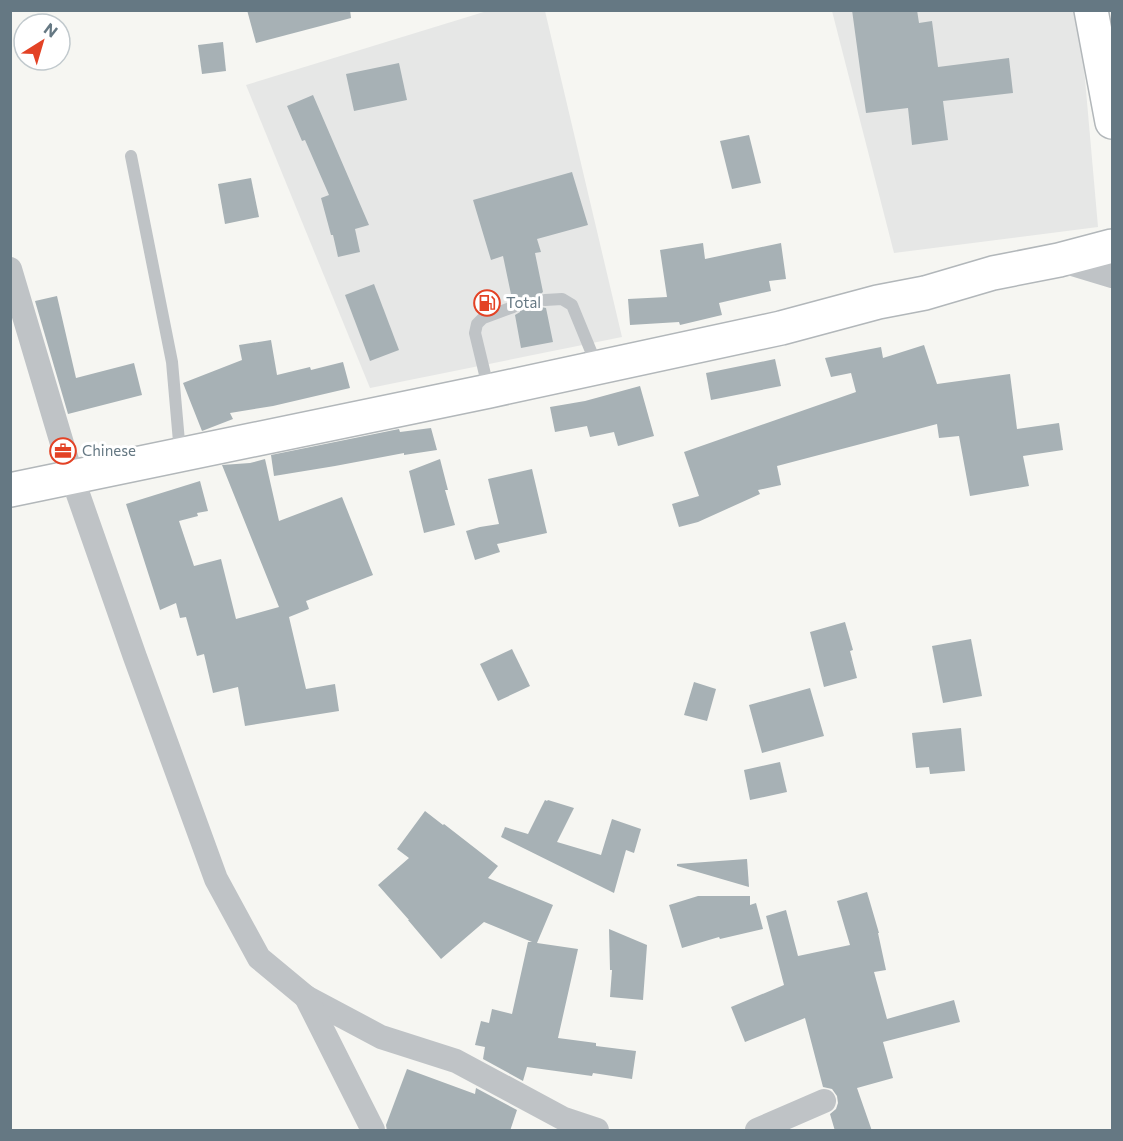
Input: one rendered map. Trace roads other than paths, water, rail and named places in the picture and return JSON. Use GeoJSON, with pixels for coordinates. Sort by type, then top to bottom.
{"type":"FeatureCollection","features":[{"type":"Feature","properties":{"kind":"main road"},"geometry":{"type":"LineString","coordinates":[[1091,10],[1113,122]]}},
{"type":"Feature","properties":{"kind":"main road"},"geometry":{"type":"LineString","coordinates":[[10,490],[781,328],[993,273],[1059,260],[1113,246]]}},
{"type":"Feature","properties":{"kind":"street"},"geometry":{"type":"LineString","coordinates":[[1059,260],[1113,276]]}},
{"type":"Feature","properties":{"kind":"street"},"geometry":{"type":"LineString","coordinates":[[10,269],[72,477],[135,657],[216,879],[259,958],[306,997],[381,1037],[456,1061],[564,1119],[597,1131]]}},
{"type":"Feature","properties":{"kind":"street"},"geometry":{"type":"LineString","coordinates":[[306,997],[373,1131]]}},
{"type":"Feature","properties":{"kind":"street"},"geometry":{"type":"LineString","coordinates":[[757,1131],[824,1101]]}},
{"type":"Feature","properties":{"kind":"lane"},"geometry":{"type":"LineString","coordinates":[[131,156],[172,362],[180,455]]}},
{"type":"Feature","properties":{"kind":"lane"},"geometry":{"type":"LineString","coordinates":[[545,300],[562,300],[572,305],[597,367]]}},
{"type":"Feature","properties":{"kind":"lane"},"geometry":{"type":"LineString","coordinates":[[489,391],[475,333],[477,324],[483,318],[513,307]]}},
{"type":"Feature","properties":{"kind":"place","name":"Total"},"geometry":{"type":"Point","coordinates":[487,303]}},
{"type":"Feature","properties":{"kind":"place","name":"Chinese"},"geometry":{"type":"Point","coordinates":[63,451]}}]}
